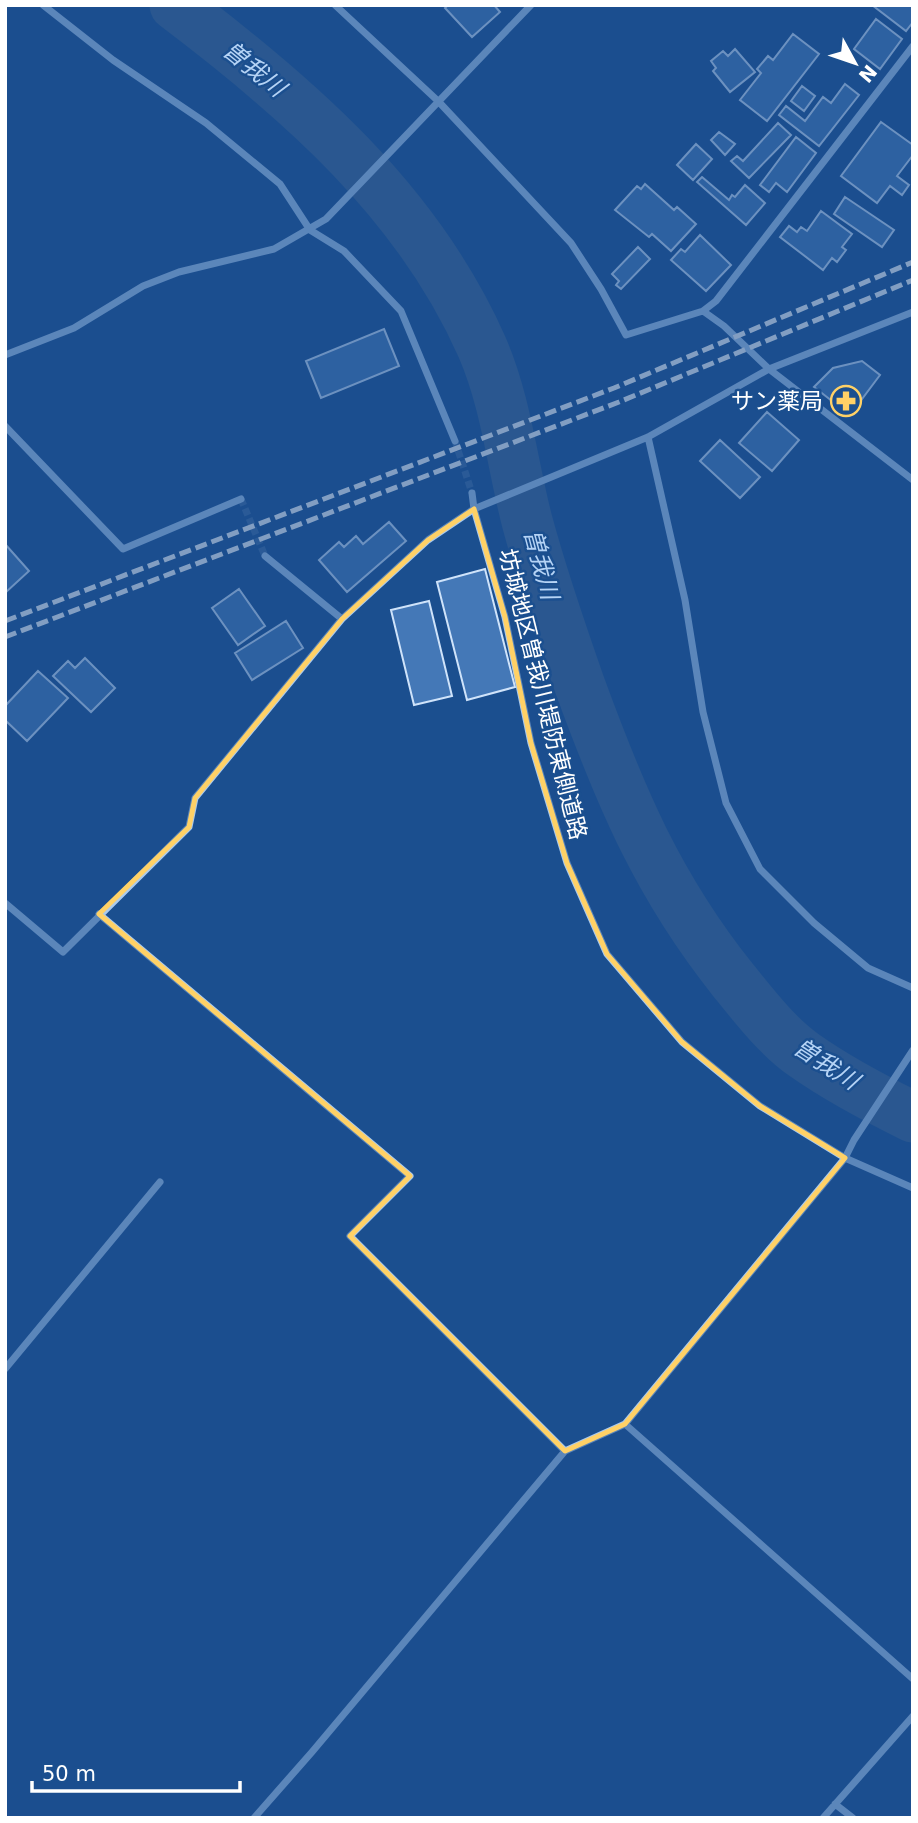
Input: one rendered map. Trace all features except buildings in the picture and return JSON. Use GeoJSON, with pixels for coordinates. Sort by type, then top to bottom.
{"type":"FeatureCollection","features":[{"type":"Feature","properties":{"kind":"street"},"geometry":{"type":"LineString","coordinates":[[43,5],[113,60],[206,124],[280,184],[310,230],[344,251],[401,311],[455,441]]}},
{"type":"Feature","properties":{"kind":"street"},"geometry":{"type":"LineString","coordinates":[[335,5],[438,101],[571,243],[601,289],[626,335],[703,311],[716,301],[913,46]]}},
{"type":"Feature","properties":{"kind":"street"},"geometry":{"type":"LineString","coordinates":[[5,355],[74,328],[143,286],[179,272],[274,249],[310,230],[326,219],[531,5]]}},
{"type":"Feature","properties":{"kind":"street"},"geometry":{"type":"LineString","coordinates":[[703,311],[724,326],[769,369],[913,480]]}},
{"type":"Feature","properties":{"kind":"street"},"geometry":{"type":"LineString","coordinates":[[5,903],[63,952],[189,827],[195,798],[342,619],[428,540],[474,509],[648,437],[769,369],[913,312]]}},
{"type":"Feature","properties":{"kind":"street"},"geometry":{"type":"LineString","coordinates":[[5,426],[122,549],[241,499]]}},
{"type":"Feature","properties":{"kind":"street"},"geometry":{"type":"LineString","coordinates":[[648,437],[685,600],[703,712],[726,803],[760,869],[814,923],[868,968],[913,988]]}},
{"type":"Feature","properties":{"kind":"street","name":"坊城地区曽我川堤防東側道路"},"geometry":{"type":"LineString","coordinates":[[472,493],[474,509],[505,617],[531,743],[567,863],[607,954],[682,1042],[760,1106],[845,1158],[913,1188]]}},
{"type":"Feature","properties":{"kind":"street"},"geometry":{"type":"LineString","coordinates":[[265,556],[342,619]]}},
{"type":"Feature","properties":{"kind":"street"},"geometry":{"type":"LineString","coordinates":[[99,914],[410,1176],[350,1236],[565,1451]]}},
{"type":"Feature","properties":{"kind":"street"},"geometry":{"type":"LineString","coordinates":[[254,1818],[565,1451],[625,1424],[845,1158],[913,1050]]}},
{"type":"Feature","properties":{"kind":"street"},"geometry":{"type":"LineString","coordinates":[[5,1369],[160,1182]]}},
{"type":"Feature","properties":{"kind":"street"},"geometry":{"type":"LineString","coordinates":[[625,1424],[913,1679]]}},
{"type":"Feature","properties":{"kind":"street"},"geometry":{"type":"LineString","coordinates":[[823,1818],[913,1716]]}},
{"type":"Feature","properties":{"kind":"street"},"geometry":{"type":"LineString","coordinates":[[835,1804],[852,1818]]}},
{"type":"Feature","properties":{"kind":"highlighted area"},"geometry":{"type":"Polygon","coordinates":[[[474,509],[505,617],[531,743],[567,863],[607,954],[682,1042],[760,1106],[845,1158],[625,1424],[565,1451],[350,1236],[410,1176],[99,914],[189,827],[195,798],[342,619],[428,540],[474,509]]]}},
{"type":"Feature","properties":{"kind":"waterway","name":"曽我川"},"geometry":{"type":"LineString","coordinates":[[175,5],[266,77],[351,156],[424,245],[455,294],[482,347],[497,389],[533,542],[580,686],[644,840],[683,910],[733,980],[784,1039],[830,1072],[913,1117]]}},
{"type":"Feature","properties":{"kind":"tunnel"},"geometry":{"type":"LineString","coordinates":[[455,441],[472,493]]}},
{"type":"Feature","properties":{"kind":"tunnel"},"geometry":{"type":"LineString","coordinates":[[241,499],[265,556]]}},
{"type":"Feature","properties":{"kind":"railway"},"geometry":{"type":"LineString","coordinates":[[5,621],[614,388],[913,262]]}},
{"type":"Feature","properties":{"kind":"railway"},"geometry":{"type":"LineString","coordinates":[[5,637],[619,402],[913,280]]}},
{"type":"Feature","properties":{"kind":"place","name":"サン薬局"},"geometry":{"type":"Point","coordinates":[846,401]}}]}
